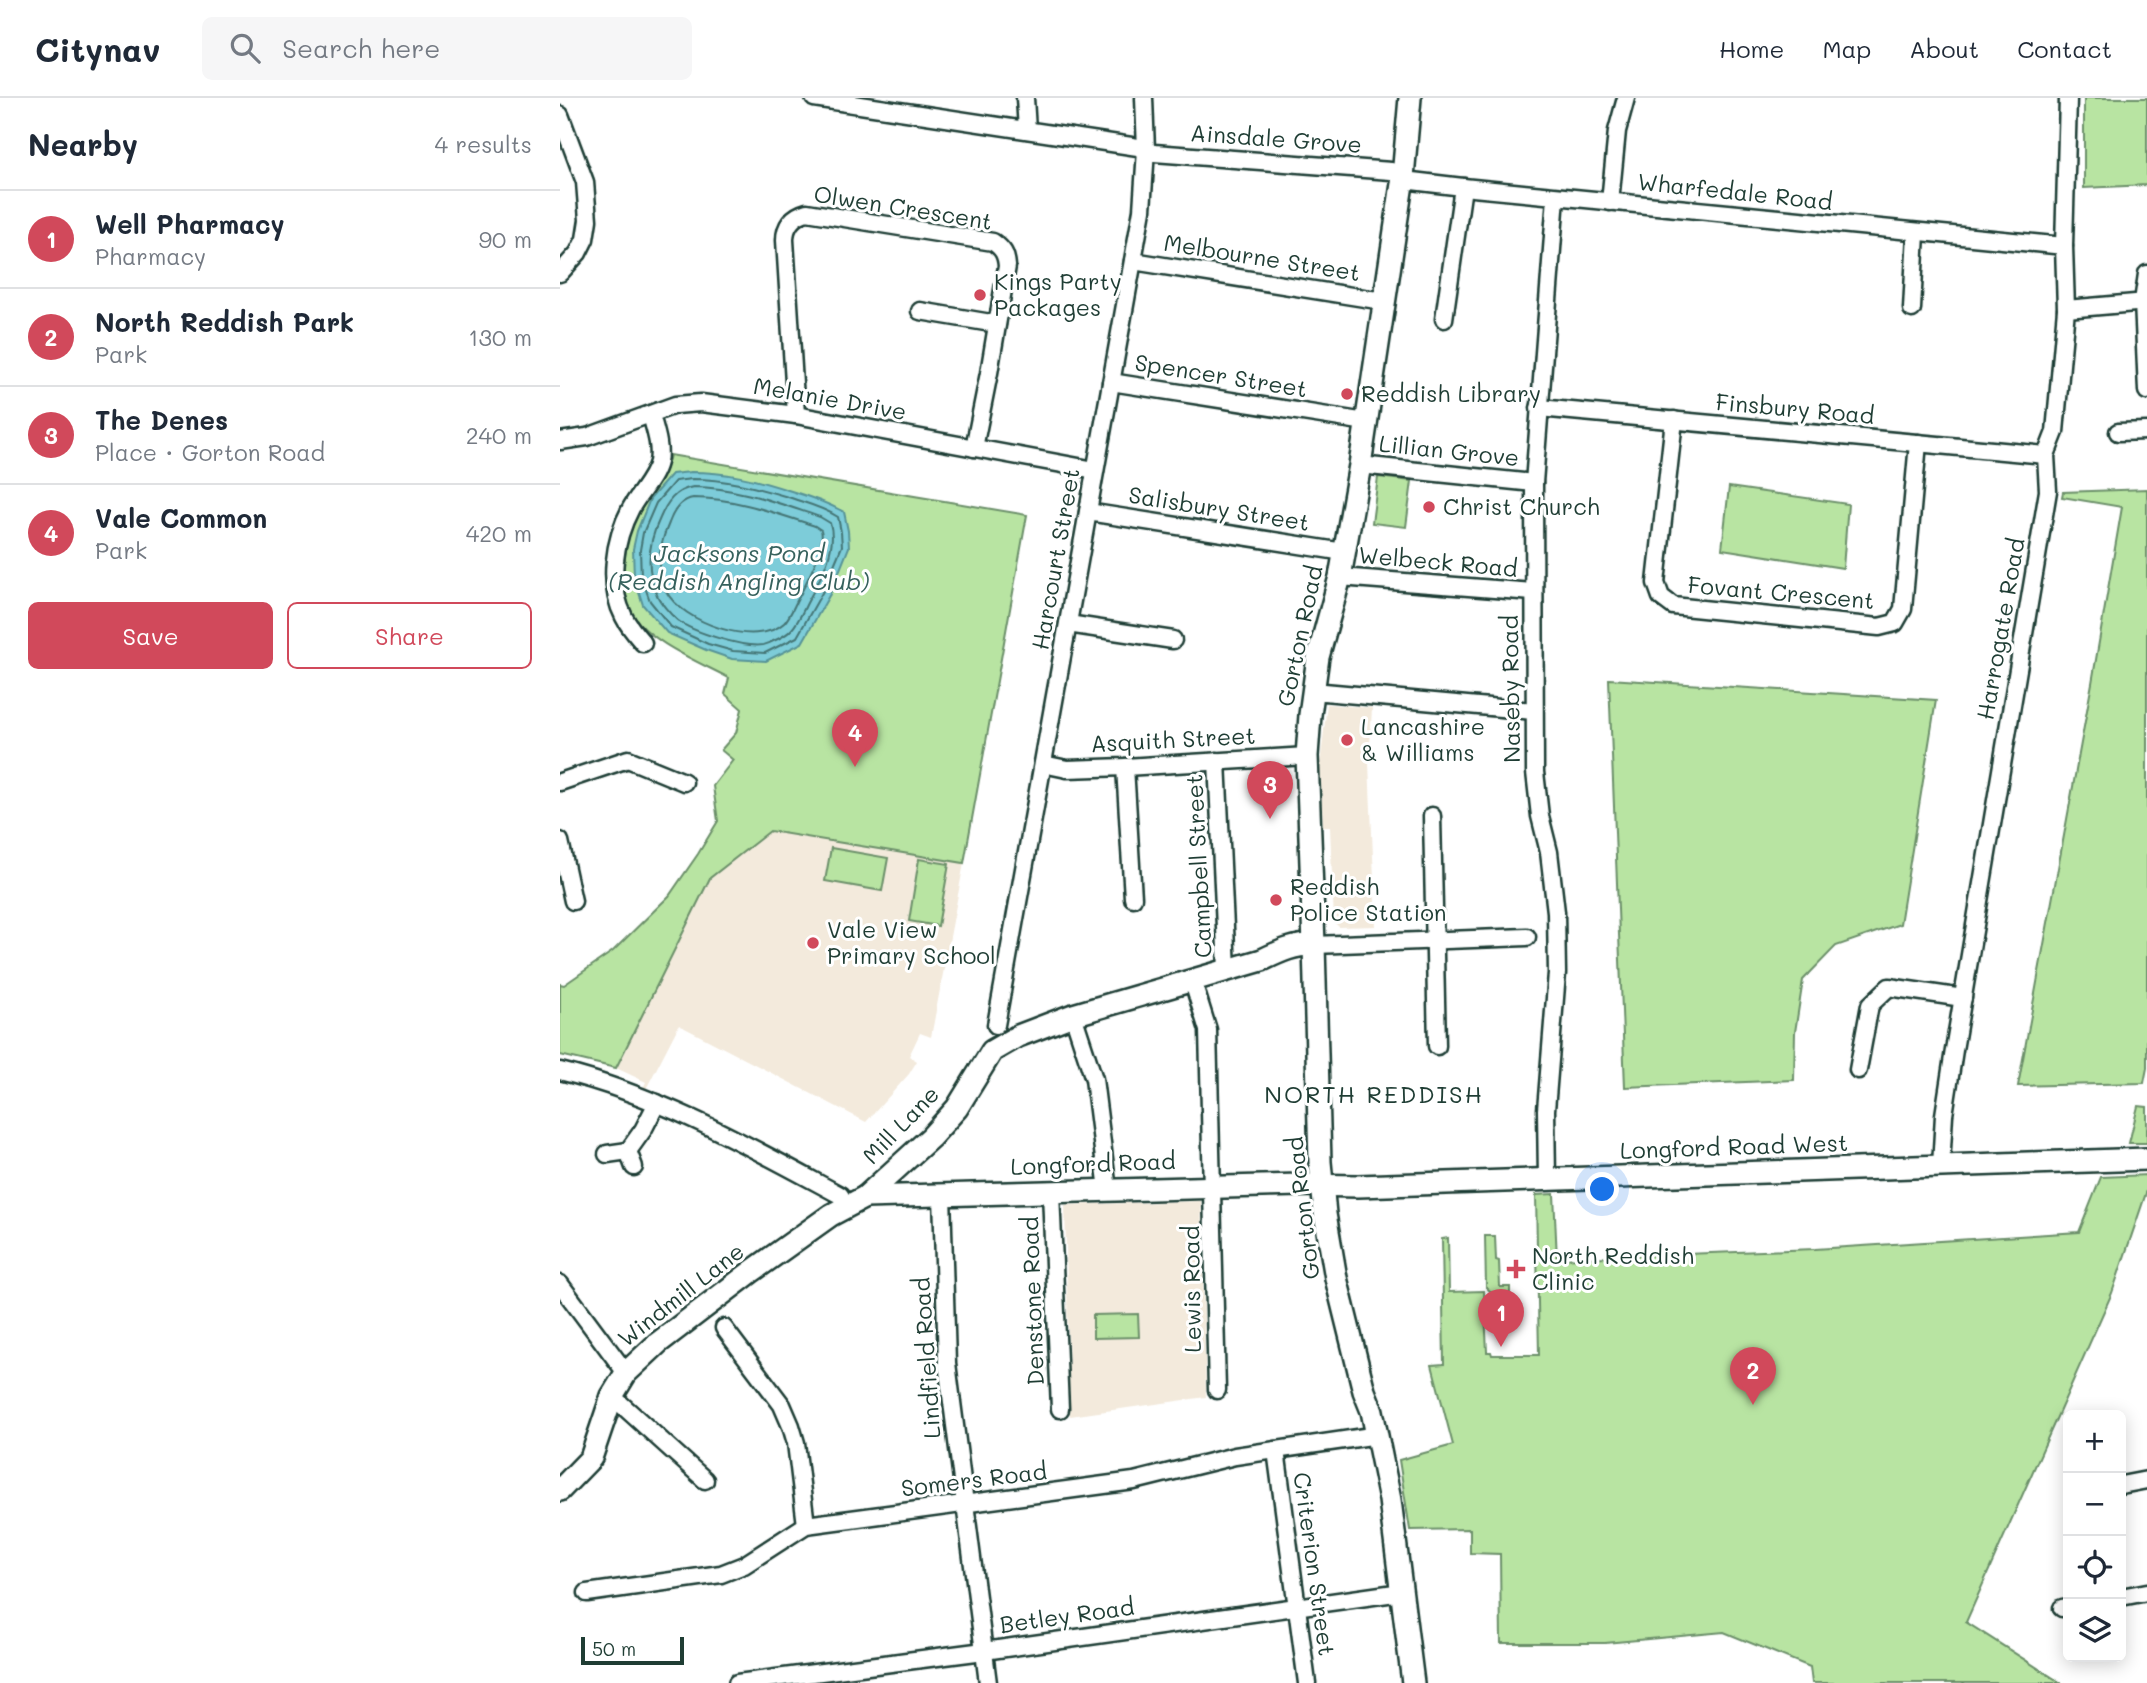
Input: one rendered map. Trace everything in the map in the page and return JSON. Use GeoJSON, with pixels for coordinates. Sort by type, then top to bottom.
{"type":"FeatureCollection","features":[{"type":"Feature","properties":{"kind":"street","name":"Ainsdale Grove"},"geometry":{"type":"LineString","coordinates":[[814,98],[1138,147],[1154,153],[1391,171],[1403,177]]}},
{"type":"Feature","properties":{"kind":"street"},"geometry":{"type":"LineString","coordinates":[[1026,98],[1027,130]]}},
{"type":"Feature","properties":{"kind":"street","name":"Harcourt Street"},"geometry":{"type":"LineString","coordinates":[[996,1026],[1142,210],[1146,150],[1144,98]]}},
{"type":"Feature","properties":{"kind":"street","name":"Gorton Road"},"geometry":{"type":"LineString","coordinates":[[1410,98],[1403,177],[1360,465],[1340,577],[1318,657],[1312,691],[1307,756],[1322,1186],[1326,1221],[1336,1278],[1364,1391],[1378,1435],[1390,1500],[1413,1683]]}},
{"type":"Feature","properties":{"kind":"street"},"geometry":{"type":"LineString","coordinates":[[1610,202],[1617,131],[1626,98]]}},
{"type":"Feature","properties":{"kind":"street","name":"Harrogate Road"},"geometry":{"type":"LineString","coordinates":[[1941,1166],[1944,1115],[1962,998],[2048,492],[2046,455],[2055,432],[2066,309],[2064,246],[2068,98]]}},
{"type":"Feature","properties":{"kind":"street"},"geometry":{"type":"LineString","coordinates":[[560,115],[586,182],[588,220],[585,239],[579,253],[560,273]]}},
{"type":"Feature","properties":{"kind":"street","name":"Wharfedale Road"},"geometry":{"type":"LineString","coordinates":[[1403,177],[1412,181],[1556,197],[2064,246]]}},
{"type":"Feature","properties":{"kind":"street"},"geometry":{"type":"LineString","coordinates":[[1444,319],[1463,187]]}},
{"type":"Feature","properties":{"kind":"street","name":"Naseby Road"},"geometry":{"type":"LineString","coordinates":[[1547,1179],[1546,1110],[1556,984],[1556,912],[1535,772],[1533,592],[1534,483],[1556,197]]}},
{"type":"Feature","properties":{"kind":"street","name":"Olwen Crescent"},"geometry":{"type":"LineString","coordinates":[[796,415],[785,234],[792,219],[807,212],[993,242],[1003,249],[1007,266],[974,448]]}},
{"type":"Feature","properties":{"kind":"street"},"geometry":{"type":"LineString","coordinates":[[1912,309],[1916,233]]}},
{"type":"Feature","properties":{"kind":"street","name":"Melbourne Street"},"geometry":{"type":"LineString","coordinates":[[1133,261],[1383,301]]}},
{"type":"Feature","properties":{"kind":"street"},"geometry":{"type":"LineString","coordinates":[[2147,274],[2147,391]]}},
{"type":"Feature","properties":{"kind":"street"},"geometry":{"type":"LineString","coordinates":[[2066,309],[2145,302]]}},
{"type":"Feature","properties":{"kind":"street"},"geometry":{"type":"LineString","coordinates":[[920,311],[997,324]]}},
{"type":"Feature","properties":{"kind":"street","name":"Spencer Street"},"geometry":{"type":"LineString","coordinates":[[1111,382],[1366,422]]}},
{"type":"Feature","properties":{"kind":"street","name":"Melanie Drive"},"geometry":{"type":"LineString","coordinates":[[560,441],[587,438],[675,405],[701,403],[796,415],[1095,470]]}},
{"type":"Feature","properties":{"kind":"street","name":"Finsbury Road"},"geometry":{"type":"LineString","coordinates":[[1539,408],[2046,455]]}},
{"type":"Feature","properties":{"kind":"street"},"geometry":{"type":"LineString","coordinates":[[643,643],[621,610],[616,591],[615,560],[621,533],[631,508],[657,465],[657,435],[651,415]]}},
{"type":"Feature","properties":{"kind":"street","name":"Fovant Crescent"},"geometry":{"type":"LineString","coordinates":[[1674,421],[1656,583],[1661,597],[1673,606],[1879,627],[1895,623],[1903,609],[1918,443]]}},
{"type":"Feature","properties":{"kind":"street"},"geometry":{"type":"LineString","coordinates":[[2118,432],[2147,431]]}},
{"type":"Feature","properties":{"kind":"street","name":"Lillian Grove"},"geometry":{"type":"LineString","coordinates":[[1360,465],[1534,483]]}},
{"type":"Feature","properties":{"kind":"street","name":"Salisbury Street"},"geometry":{"type":"LineString","coordinates":[[1088,512],[1344,552]]}},
{"type":"Feature","properties":{"kind":"street","name":"Welbeck Road"},"geometry":{"type":"LineString","coordinates":[[1340,577],[1533,592]]}},
{"type":"Feature","properties":{"kind":"street"},"geometry":{"type":"LineString","coordinates":[[1068,624],[1173,640]]}},
{"type":"Feature","properties":{"kind":"street"},"geometry":{"type":"LineString","coordinates":[[1312,691],[1534,711]]}},
{"type":"Feature","properties":{"kind":"street","name":"Asquith Street"},"geometry":{"type":"LineString","coordinates":[[1043,764],[1067,769],[1307,756]]}},
{"type":"Feature","properties":{"kind":"street"},"geometry":{"type":"LineString","coordinates":[[560,782],[628,759],[684,782]]}},
{"type":"Feature","properties":{"kind":"street","name":"Campbell Street"},"geometry":{"type":"LineString","coordinates":[[1217,761],[1227,969]]}},
{"type":"Feature","properties":{"kind":"street"},"geometry":{"type":"LineString","coordinates":[[1125,767],[1133,898]]}},
{"type":"Feature","properties":{"kind":"street"},"geometry":{"type":"LineString","coordinates":[[1432,817],[1437,1046]]}},
{"type":"Feature","properties":{"kind":"street"},"geometry":{"type":"LineString","coordinates":[[560,841],[573,901]]}},
{"type":"Feature","properties":{"kind":"street"},"geometry":{"type":"LineString","coordinates":[[1314,944],[1527,937]]}},
{"type":"Feature","properties":{"kind":"street","name":"Mill Lane"},"geometry":{"type":"LineString","coordinates":[[856,1201],[931,1137],[957,1108],[992,1051],[1018,1036],[1073,1015],[1262,960],[1304,944],[1314,944]]}},
{"type":"Feature","properties":{"kind":"street"},"geometry":{"type":"LineString","coordinates":[[1262,960],[1291,960],[1315,969]]}},
{"type":"Feature","properties":{"kind":"street","name":"Lewis Road"},"geometry":{"type":"LineString","coordinates":[[1192,979],[1208,1030],[1217,1390]]}},
{"type":"Feature","properties":{"kind":"street"},"geometry":{"type":"LineString","coordinates":[[1858,1070],[1870,1005],[1889,987],[1962,998]]}},
{"type":"Feature","properties":{"kind":"street"},"geometry":{"type":"LineString","coordinates":[[1073,1015],[1094,1079],[1108,1191]]}},
{"type":"Feature","properties":{"kind":"street"},"geometry":{"type":"LineString","coordinates":[[560,1071],[608,1083],[716,1128],[856,1201]]}},
{"type":"Feature","properties":{"kind":"street"},"geometry":{"type":"LineString","coordinates":[[607,1154],[628,1151],[657,1103]]}},
{"type":"Feature","properties":{"kind":"street"},"geometry":{"type":"LineString","coordinates":[[628,1151],[634,1167]]}},
{"type":"Feature","properties":{"kind":"street","name":"Longford Road West"},"geometry":{"type":"LineString","coordinates":[[1322,1186],[2147,1160]]}},
{"type":"Feature","properties":{"kind":"street"},"geometry":{"type":"LineString","coordinates":[[901,1165],[903,1183],[915,1196]]}},
{"type":"Feature","properties":{"kind":"street","name":"Longford Road"},"geometry":{"type":"LineString","coordinates":[[856,1201],[942,1195],[1322,1186]]}},
{"type":"Feature","properties":{"kind":"street","name":"Denstone Road"},"geometry":{"type":"LineString","coordinates":[[1051,1192],[1060,1409]]}},
{"type":"Feature","properties":{"kind":"street","name":"Lindfield Road"},"geometry":{"type":"LineString","coordinates":[[942,1195],[947,1363],[988,1683]]}},
{"type":"Feature","properties":{"kind":"street","name":"Windmill Lane"},"geometry":{"type":"LineString","coordinates":[[563,1480],[591,1458],[612,1396],[626,1373],[658,1343],[751,1272],[831,1215],[856,1201]]}},
{"type":"Feature","properties":{"kind":"street"},"geometry":{"type":"LineString","coordinates":[[560,1284],[626,1373]]}},
{"type":"Feature","properties":{"kind":"street"},"geometry":{"type":"LineString","coordinates":[[724,1328],[782,1405],[791,1426],[796,1443],[806,1525]]}},
{"type":"Feature","properties":{"kind":"street"},"geometry":{"type":"LineString","coordinates":[[612,1396],[705,1480]]}},
{"type":"Feature","properties":{"kind":"street","name":"Somers Road"},"geometry":{"type":"LineString","coordinates":[[587,1594],[721,1574],[744,1565],[806,1525],[1134,1481],[1235,1456],[1378,1435]]}},
{"type":"Feature","properties":{"kind":"street","name":"Criterion Street"},"geometry":{"type":"LineString","coordinates":[[1276,1450],[1307,1683]]}},
{"type":"Feature","properties":{"kind":"street"},"geometry":{"type":"LineString","coordinates":[[2126,1484],[2147,1480]]}},
{"type":"Feature","properties":{"kind":"street","name":"Betley Road"},"geometry":{"type":"LineString","coordinates":[[737,1683],[1402,1592]]}},
{"type":"Feature","properties":{"kind":"street"},"geometry":{"type":"LineString","coordinates":[[2126,1596],[2147,1592]]}},
{"type":"Feature","properties":{"kind":"shaded area"},"geometry":{"type":"Polygon","coordinates":[[[1327,704],[1372,708],[1369,763],[1376,926],[1339,927],[1334,922],[1330,827],[1323,827],[1320,765],[1327,704]]]}},
{"type":"Feature","properties":{"kind":"shaded area","name":"Vale View Primary School"},"geometry":{"type":"Polygon","coordinates":[[[770,831],[964,863],[931,1037],[920,1033],[909,1056],[917,1061],[909,1074],[866,1122],[679,1025],[646,1089],[643,1088],[646,1082],[616,1068],[710,878],[770,831]]]}},
{"type":"Feature","properties":{"kind":"shaded area"},"geometry":{"type":"Polygon","coordinates":[[[1201,1201],[1206,1397],[1070,1416],[1065,1205],[1201,1201]]]}},
{"type":"Feature","properties":{"kind":"green space"},"geometry":{"type":"Polygon","coordinates":[[[2084,98],[2147,98],[2147,185],[2084,188],[2084,98]]]}},
{"type":"Feature","properties":{"kind":"green space"},"geometry":{"type":"Polygon","coordinates":[[[670,455],[1027,515],[964,863],[770,831],[710,878],[616,1068],[560,1055],[560,984],[564,985],[613,951],[669,896],[698,854],[718,821],[713,786],[733,760],[721,750],[736,733],[742,709],[725,694],[729,678],[650,633],[632,613],[627,600],[624,563],[630,534],[639,512],[660,480],[670,455]]]}},
{"type":"Feature","properties":{"kind":"green space"},"geometry":{"type":"Polygon","coordinates":[[[1378,477],[1412,481],[1406,527],[1372,523],[1378,477]]]}},
{"type":"Feature","properties":{"kind":"green space"},"geometry":{"type":"Polygon","coordinates":[[[1729,487],[1848,504],[1843,568],[1722,549],[1729,487]]]}},
{"type":"Feature","properties":{"kind":"green space"},"geometry":{"type":"Polygon","coordinates":[[[2147,489],[2147,1068],[2144,1083],[2018,1086],[2122,507],[2062,497],[2063,492],[2147,489]]]}},
{"type":"Feature","properties":{"kind":"green space"},"geometry":{"type":"Polygon","coordinates":[[[1609,679],[1936,700],[1900,924],[1836,946],[1803,980],[1795,1032],[1794,1080],[1625,1087],[1609,679]]]}},
{"type":"Feature","properties":{"kind":"green space"},"geometry":{"type":"Polygon","coordinates":[[[831,848],[888,858],[882,891],[825,881],[831,848]]]}},
{"type":"Feature","properties":{"kind":"green space"},"geometry":{"type":"Polygon","coordinates":[[[919,859],[949,864],[938,926],[909,921],[919,859]]]}},
{"type":"Feature","properties":{"kind":"green space"},"geometry":{"type":"Polygon","coordinates":[[[2138,1106],[2147,1107],[2147,1143],[2129,1143],[2138,1106]]]}},
{"type":"Feature","properties":{"kind":"green space"},"geometry":{"type":"Polygon","coordinates":[[[2147,1175],[2147,1190],[2112,1293],[1966,1622],[2061,1683],[1812,1683],[1810,1667],[1724,1632],[1605,1643],[1501,1643],[1500,1554],[1470,1553],[1470,1529],[1410,1530],[1399,1460],[1453,1445],[1432,1365],[1444,1364],[1442,1239],[1448,1238],[1449,1292],[1484,1291],[1487,1352],[1492,1355],[1539,1355],[1536,1195],[1554,1194],[1557,1259],[1815,1249],[2079,1232],[2101,1177],[2147,1175]]]}},
{"type":"Feature","properties":{"kind":"green space"},"geometry":{"type":"Polygon","coordinates":[[[1485,1236],[1495,1236],[1500,1287],[1510,1287],[1510,1293],[1493,1294],[1486,1287],[1485,1236]]]}},
{"type":"Feature","properties":{"kind":"green space"},"geometry":{"type":"Polygon","coordinates":[[[1138,1314],[1139,1337],[1093,1338],[1093,1315],[1138,1314]]]}},
{"type":"Feature","properties":{"kind":"water","name":"Jacksons Pond (Reddish Angling Club)"},"geometry":{"type":"Polygon","coordinates":[[[691,472],[752,479],[810,497],[844,512],[849,547],[830,594],[802,643],[766,661],[732,659],[667,633],[643,605],[634,577],[633,549],[637,531],[650,499],[672,474],[691,472]]]}},
{"type":"Feature","properties":{"kind":"place","name":"Kings Party Packages"},"geometry":{"type":"Point","coordinates":[980,295]}},
{"type":"Feature","properties":{"kind":"place","name":"Reddish Library"},"geometry":{"type":"Point","coordinates":[1347,394]}},
{"type":"Feature","properties":{"kind":"place","name":"Christ Church"},"geometry":{"type":"Point","coordinates":[1429,507]}},
{"type":"Feature","properties":{"kind":"place","name":"Lancashire & Williams"},"geometry":{"type":"Point","coordinates":[1347,740]}},
{"type":"Feature","properties":{"kind":"place","name":"Vale Common"},"geometry":{"type":"Point","coordinates":[855,767]}},
{"type":"Feature","properties":{"kind":"place","name":"The Denes"},"geometry":{"type":"Point","coordinates":[1270,819]}},
{"type":"Feature","properties":{"kind":"place","name":"Reddish Police Station"},"geometry":{"type":"Point","coordinates":[1276,900]}},
{"type":"Feature","properties":{"kind":"place","name":"Vale View Primary School"},"geometry":{"type":"Point","coordinates":[813,943]}},
{"type":"Feature","properties":{"kind":"place","name":"North Reddish Clinic"},"geometry":{"type":"Point","coordinates":[1516,1269]}},
{"type":"Feature","properties":{"kind":"place","name":"Well Pharmacy"},"geometry":{"type":"Point","coordinates":[1501,1347]}},
{"type":"Feature","properties":{"kind":"place","name":"North Reddish Park"},"geometry":{"type":"Point","coordinates":[1753,1405]}},
{"type":"Feature","properties":{"kind":"district","name":"NORTH REDDISH"},"geometry":{"type":"Point","coordinates":[1374,1095]}}]}
